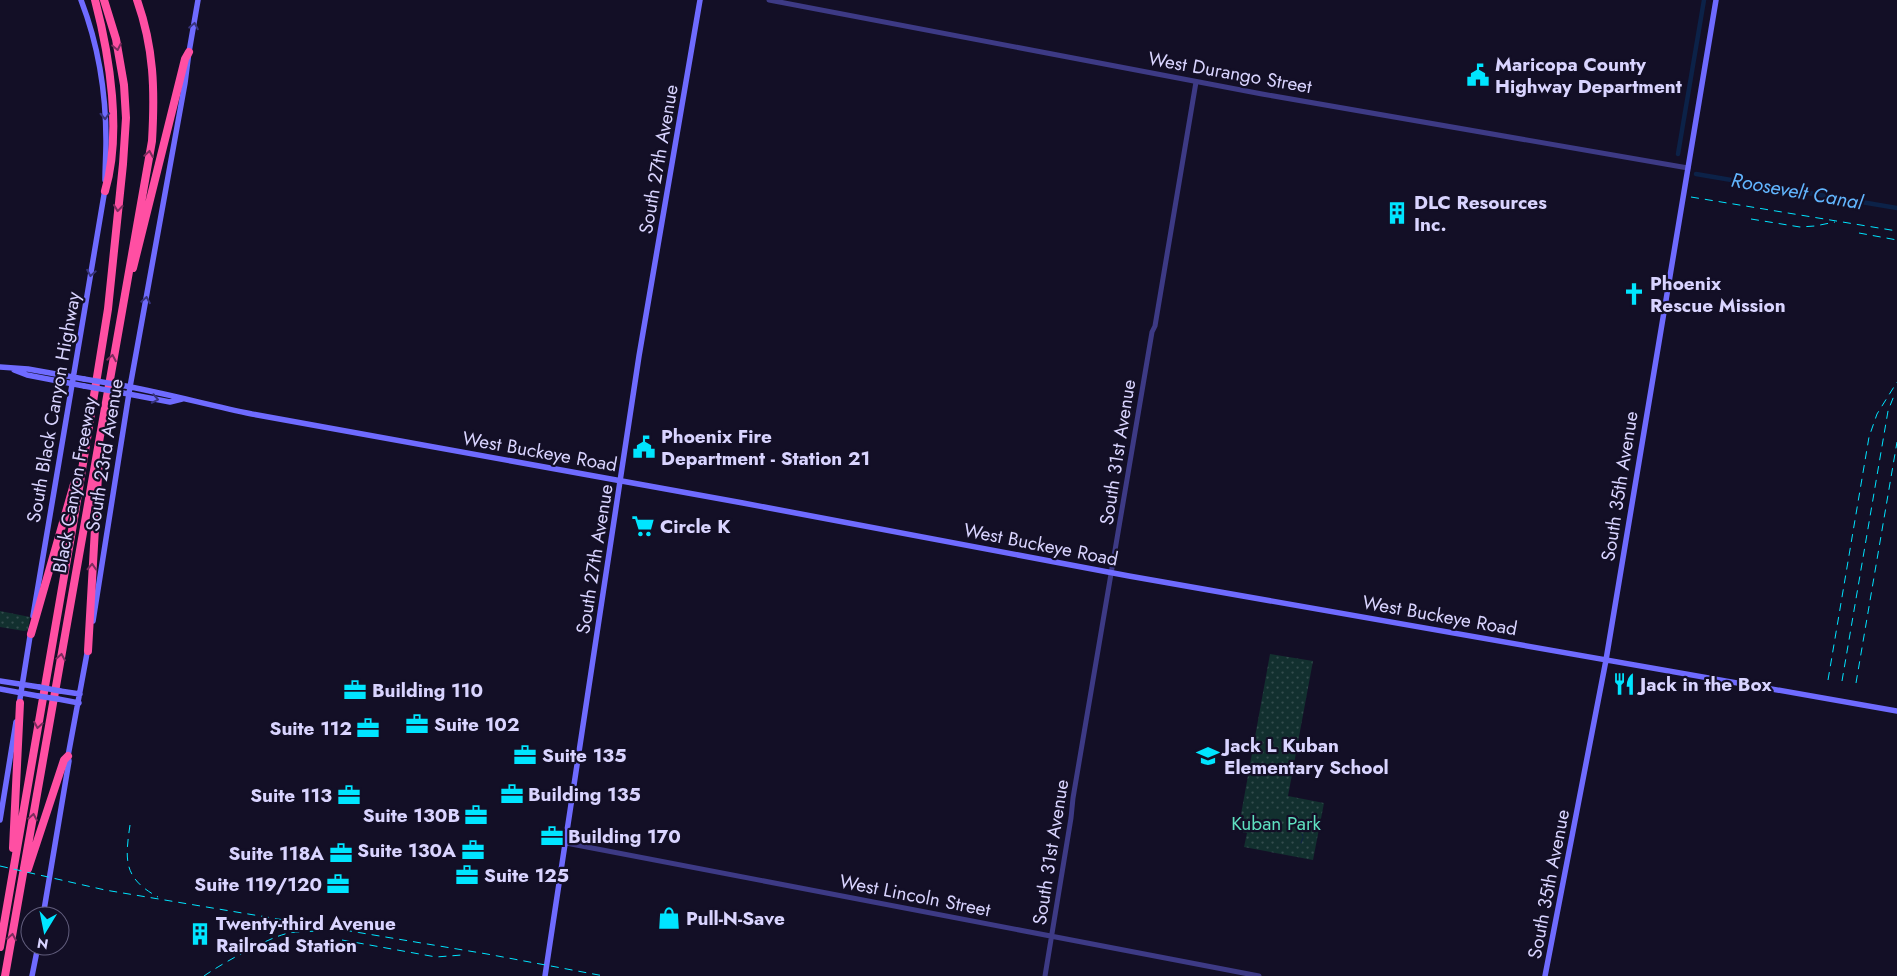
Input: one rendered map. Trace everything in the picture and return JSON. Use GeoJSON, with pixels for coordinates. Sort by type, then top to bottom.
{"type":"FeatureCollection","features":[{"type":"Feature","properties":{"kind":"highway"},"geometry":{"type":"LineString","coordinates":[[95,0],[106,49],[112,96],[110,172],[105,191]]}},
{"type":"Feature","properties":{"kind":"highway","name":"Black Canyon Freeway"},"geometry":{"type":"LineString","coordinates":[[0,947],[105,335],[125,138],[124,85],[116,39],[104,0]]}},
{"type":"Feature","properties":{"kind":"highway","name":"Black Canyon Freeway"},"geometry":{"type":"LineString","coordinates":[[5,976],[101,423],[148,167],[155,100],[153,68],[136,0]]}},
{"type":"Feature","properties":{"kind":"highway"},"geometry":{"type":"LineString","coordinates":[[125,288],[136,259],[180,80],[189,52]]}},
{"type":"Feature","properties":{"kind":"highway"},"geometry":{"type":"LineString","coordinates":[[88,651],[101,423]]}},
{"type":"Feature","properties":{"kind":"highway"},"geometry":{"type":"LineString","coordinates":[[31,634],[74,484],[82,470]]}},
{"type":"Feature","properties":{"kind":"highway"},"geometry":{"type":"LineString","coordinates":[[10,887],[20,703]]}},
{"type":"Feature","properties":{"kind":"highway"},"geometry":{"type":"LineString","coordinates":[[19,897],[64,760],[68,756]]}},
{"type":"Feature","properties":{"kind":"main road","name":"South Black Canyon Highway"},"geometry":{"type":"LineString","coordinates":[[0,820],[105,191],[106,139],[103,92],[95,46],[81,0]]}},
{"type":"Feature","properties":{"kind":"main road","name":"South 23rd Avenue"},"geometry":{"type":"LineString","coordinates":[[45,906],[130,387],[186,83],[198,0]]}},
{"type":"Feature","properties":{"kind":"main road","name":"South 27th Avenue"},"geometry":{"type":"LineString","coordinates":[[545,976],[639,354],[700,0]]}},
{"type":"Feature","properties":{"kind":"main road","name":"South 35th Avenue"},"geometry":{"type":"LineString","coordinates":[[1546,976],[1606,660],[1716,0]]}},
{"type":"Feature","properties":{"kind":"main road","name":"West Buckeye Road"},"geometry":{"type":"LineString","coordinates":[[0,367],[28,369],[170,402],[182,399]]}},
{"type":"Feature","properties":{"kind":"main road","name":"West Buckeye Road"},"geometry":{"type":"LineString","coordinates":[[119,389],[130,387],[170,394],[182,399],[252,414],[1112,573],[1897,711]]}},
{"type":"Feature","properties":{"kind":"main road"},"geometry":{"type":"LineString","coordinates":[[0,681],[80,694]]}},
{"type":"Feature","properties":{"kind":"main road"},"geometry":{"type":"LineString","coordinates":[[0,689],[79,703]]}},
{"type":"Feature","properties":{"kind":"main road"},"geometry":{"type":"LineString","coordinates":[[32,976],[36,956]]}},
{"type":"Feature","properties":{"kind":"street","name":"West Durango Street"},"geometry":{"type":"LineString","coordinates":[[768,0],[887,21],[1196,82],[1688,168]]}},
{"type":"Feature","properties":{"kind":"street","name":"South 31st Avenue"},"geometry":{"type":"LineString","coordinates":[[1045,976],[1072,818],[1073,798],[1196,82]]}},
{"type":"Feature","properties":{"kind":"street","name":"West Lincoln Street"},"geometry":{"type":"LineString","coordinates":[[566,843],[1259,976]]}},
{"type":"Feature","properties":{"kind":"green space"},"geometry":{"type":"Polygon","coordinates":[[[0,611],[30,617],[28,630],[0,627],[0,611]]]}},
{"type":"Feature","properties":{"kind":"green space","name":"Kuban Park"},"geometry":{"type":"Polygon","coordinates":[[[1270,654],[1313,661],[1288,796],[1324,803],[1313,860],[1244,847],[1247,833],[1238,831],[1270,654]]]}},
{"type":"Feature","properties":{"kind":"green space"},"geometry":{"type":"Polygon","coordinates":[[[1271,808],[1281,810],[1278,828],[1268,826],[1271,808]]]}},
{"type":"Feature","properties":{"kind":"waterway","name":"Roosevelt Canal"},"geometry":{"type":"LineString","coordinates":[[1678,154],[1704,0]]}},
{"type":"Feature","properties":{"kind":"waterway","name":"Roosevelt Canal"},"geometry":{"type":"LineString","coordinates":[[1696,174],[1897,208]]}},
{"type":"Feature","properties":{"kind":"waterway"},"geometry":{"type":"LineString","coordinates":[[1301,843],[1303,838]]}},
{"type":"Feature","properties":{"kind":"railway"},"geometry":{"type":"LineString","coordinates":[[1691,197],[1897,231]]}},
{"type":"Feature","properties":{"kind":"railway"},"geometry":{"type":"LineString","coordinates":[[1751,219],[1800,227],[1835,222]]}},
{"type":"Feature","properties":{"kind":"railway"},"geometry":{"type":"LineString","coordinates":[[1859,233],[1897,240]]}},
{"type":"Feature","properties":{"kind":"railway"},"geometry":{"type":"LineString","coordinates":[[1828,680],[1869,437],[1877,414],[1897,382]]}},
{"type":"Feature","properties":{"kind":"railway"},"geometry":{"type":"LineString","coordinates":[[1842,681],[1888,411],[1895,393]]}},
{"type":"Feature","properties":{"kind":"railway"},"geometry":{"type":"LineString","coordinates":[[1856,683],[1897,442]]}},
{"type":"Feature","properties":{"kind":"railway"},"geometry":{"type":"LineString","coordinates":[[130,825],[127,858],[132,875],[138,883],[158,897]]}},
{"type":"Feature","properties":{"kind":"railway"},"geometry":{"type":"LineString","coordinates":[[0,866],[105,890],[487,954],[604,976]]}},
{"type":"Feature","properties":{"kind":"railway"},"geometry":{"type":"LineString","coordinates":[[233,926],[261,923]]}},
{"type":"Feature","properties":{"kind":"railway"},"geometry":{"type":"LineString","coordinates":[[204,976],[244,952],[267,941],[293,932],[316,931]]}},
{"type":"Feature","properties":{"kind":"railway"},"geometry":{"type":"LineString","coordinates":[[342,940],[436,957],[462,955]]}},
{"type":"Feature","properties":{"kind":"place","name":"Maricopa County Highway Department"},"geometry":{"type":"Point","coordinates":[1478,75]}},
{"type":"Feature","properties":{"kind":"place","name":"DLC Resources Inc."},"geometry":{"type":"Point","coordinates":[1397,213]}},
{"type":"Feature","properties":{"kind":"place","name":"Phoenix Rescue Mission"},"geometry":{"type":"Point","coordinates":[1634,294]}},
{"type":"Feature","properties":{"kind":"place","name":"Phoenix Fire Department - Station 21"},"geometry":{"type":"Point","coordinates":[644,447]}},
{"type":"Feature","properties":{"kind":"place","name":"Circle K"},"geometry":{"type":"Point","coordinates":[643,526]}},
{"type":"Feature","properties":{"kind":"place","name":"Jack in the Box"},"geometry":{"type":"Point","coordinates":[1624,684]}},
{"type":"Feature","properties":{"kind":"place","name":"Building 110"},"geometry":{"type":"Point","coordinates":[355,690]}},
{"type":"Feature","properties":{"kind":"place","name":"Suite 102"},"geometry":{"type":"Point","coordinates":[417,724]}},
{"type":"Feature","properties":{"kind":"place","name":"Suite 112"},"geometry":{"type":"Point","coordinates":[368,728]}},
{"type":"Feature","properties":{"kind":"place","name":"Suite 135"},"geometry":{"type":"Point","coordinates":[525,755]}},
{"type":"Feature","properties":{"kind":"place","name":"Jack L Kuban Elementary School"},"geometry":{"type":"Point","coordinates":[1208,756]}},
{"type":"Feature","properties":{"kind":"place","name":"Building 135"},"geometry":{"type":"Point","coordinates":[512,794]}},
{"type":"Feature","properties":{"kind":"place","name":"Suite 113"},"geometry":{"type":"Point","coordinates":[349,795]}},
{"type":"Feature","properties":{"kind":"place","name":"Suite 130B"},"geometry":{"type":"Point","coordinates":[476,815]}},
{"type":"Feature","properties":{"kind":"place","name":"Building 170"},"geometry":{"type":"Point","coordinates":[552,836]}},
{"type":"Feature","properties":{"kind":"place","name":"Suite 130A"},"geometry":{"type":"Point","coordinates":[473,850]}},
{"type":"Feature","properties":{"kind":"place","name":"Suite 118A"},"geometry":{"type":"Point","coordinates":[341,853]}},
{"type":"Feature","properties":{"kind":"place","name":"Suite 125"},"geometry":{"type":"Point","coordinates":[467,875]}},
{"type":"Feature","properties":{"kind":"place","name":"Suite 119/120"},"geometry":{"type":"Point","coordinates":[338,884]}},
{"type":"Feature","properties":{"kind":"place","name":"Pull-N-Save"},"geometry":{"type":"Point","coordinates":[669,918]}},
{"type":"Feature","properties":{"kind":"place","name":"Twenty-third Avenue Railroad Station"},"geometry":{"type":"Point","coordinates":[200,934]}}]}
